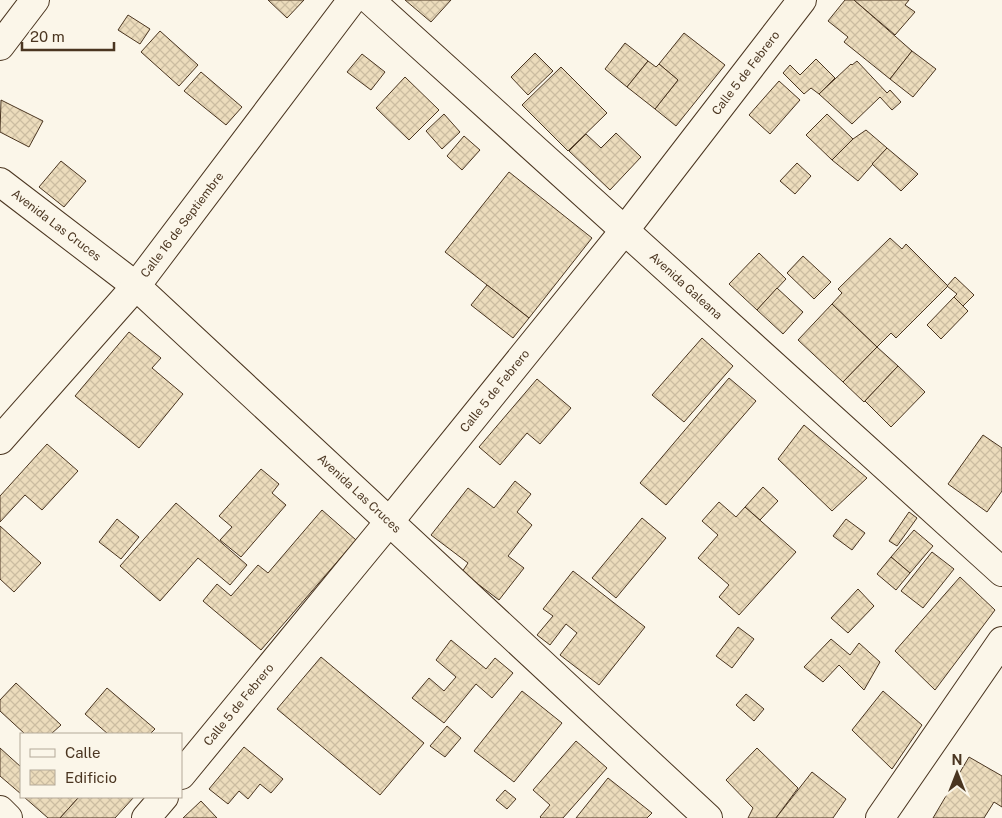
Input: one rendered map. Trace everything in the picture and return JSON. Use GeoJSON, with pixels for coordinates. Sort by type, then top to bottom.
{"type":"FeatureCollection","features":[{"type":"Feature","properties":{"kind":"street"},"geometry":{"type":"LineString","coordinates":[[0,46],[35,0]]}},
{"type":"Feature","properties":{"kind":"street","name":"Calle 16 de Septiembre"},"geometry":{"type":"LineString","coordinates":[[0,440],[136,286],[352,0]]}},
{"type":"Feature","properties":{"kind":"street","name":"Avenida Galeana"},"geometry":{"type":"LineString","coordinates":[[370,0],[1002,572]]}},
{"type":"Feature","properties":{"kind":"street","name":"Calle 5 de Febrero"},"geometry":{"type":"LineString","coordinates":[[182,774],[389,522],[624,231],[802,0]]}},
{"type":"Feature","properties":{"kind":"street","name":"Avenida Las Cruces"},"geometry":{"type":"LineString","coordinates":[[0,182],[136,286],[708,818]]}},
{"type":"Feature","properties":{"kind":"street"},"geometry":{"type":"LineString","coordinates":[[880,818],[1002,641]]}},
{"type":"Feature","properties":{"kind":"street"},"geometry":{"type":"LineString","coordinates":[[146,818],[163,798]]}},
{"type":"Feature","properties":{"kind":"street"},"geometry":{"type":"LineString","coordinates":[[0,810],[8,818]]}},
{"type":"Feature","properties":{"kind":"building"},"geometry":{"type":"Polygon","coordinates":[[[268,0],[304,0],[287,18],[268,0]]]}},
{"type":"Feature","properties":{"kind":"building"},"geometry":{"type":"Polygon","coordinates":[[[405,0],[451,0],[431,22],[405,0]]]}},
{"type":"Feature","properties":{"kind":"building"},"geometry":{"type":"Polygon","coordinates":[[[845,0],[854,0],[912,51],[890,79],[844,42],[848,37],[828,21],[845,0]]]}},
{"type":"Feature","properties":{"kind":"building"},"geometry":{"type":"Polygon","coordinates":[[[854,0],[909,0],[905,5],[915,12],[895,35],[854,0]]]}},
{"type":"Feature","properties":{"kind":"building"},"geometry":{"type":"Polygon","coordinates":[[[128,15],[150,29],[140,44],[118,30],[128,15]]]}},
{"type":"Feature","properties":{"kind":"building"},"geometry":{"type":"Polygon","coordinates":[[[160,31],[198,65],[179,86],[141,52],[160,31]]]}},
{"type":"Feature","properties":{"kind":"building"},"geometry":{"type":"Polygon","coordinates":[[[684,33],[725,65],[676,126],[655,109],[678,80],[659,64],[684,33]]]}},
{"type":"Feature","properties":{"kind":"building"},"geometry":{"type":"Polygon","coordinates":[[[625,43],[648,61],[627,87],[605,69],[625,43]]]}},
{"type":"Feature","properties":{"kind":"building"},"geometry":{"type":"Polygon","coordinates":[[[912,51],[936,69],[913,97],[890,79],[912,51]]]}},
{"type":"Feature","properties":{"kind":"building"},"geometry":{"type":"Polygon","coordinates":[[[535,53],[553,71],[528,95],[511,77],[535,53]]]}},
{"type":"Feature","properties":{"kind":"building"},"geometry":{"type":"Polygon","coordinates":[[[362,54],[385,72],[371,90],[347,72],[362,54]]]}},
{"type":"Feature","properties":{"kind":"building"},"geometry":{"type":"Polygon","coordinates":[[[816,59],[835,78],[819,94],[811,88],[804,94],[783,73],[790,65],[800,75],[816,59]]]}},
{"type":"Feature","properties":{"kind":"building"},"geometry":{"type":"Polygon","coordinates":[[[648,61],[656,67],[659,64],[678,80],[655,109],[627,87],[648,61]]]}},
{"type":"Feature","properties":{"kind":"building"},"geometry":{"type":"Polygon","coordinates":[[[857,61],[887,93],[890,90],[901,102],[892,110],[880,97],[852,124],[819,94],[851,64],[857,61]]]}},
{"type":"Feature","properties":{"kind":"building"},"geometry":{"type":"Polygon","coordinates":[[[561,67],[607,113],[568,151],[522,105],[561,67]]]}},
{"type":"Feature","properties":{"kind":"building"},"geometry":{"type":"Polygon","coordinates":[[[201,72],[242,107],[226,125],[184,91],[201,72]]]}},
{"type":"Feature","properties":{"kind":"building"},"geometry":{"type":"Polygon","coordinates":[[[405,77],[439,110],[409,140],[376,108],[405,77]]]}},
{"type":"Feature","properties":{"kind":"building"},"geometry":{"type":"Polygon","coordinates":[[[779,81],[800,100],[770,134],[749,115],[779,81]]]}},
{"type":"Feature","properties":{"kind":"building"},"geometry":{"type":"Polygon","coordinates":[[[1,100],[43,121],[29,147],[0,132],[1,100]]]}},
{"type":"Feature","properties":{"kind":"building"},"geometry":{"type":"Polygon","coordinates":[[[444,114],[460,132],[442,149],[426,131],[444,114]]]}},
{"type":"Feature","properties":{"kind":"building"},"geometry":{"type":"Polygon","coordinates":[[[827,114],[853,139],[832,160],[806,135],[827,114]]]}},
{"type":"Feature","properties":{"kind":"building"},"geometry":{"type":"Polygon","coordinates":[[[866,130],[887,148],[858,181],[832,160],[853,139],[866,130]]]}},
{"type":"Feature","properties":{"kind":"building"},"geometry":{"type":"Polygon","coordinates":[[[616,133],[641,157],[610,190],[569,151],[586,134],[601,148],[616,133]]]}},
{"type":"Feature","properties":{"kind":"building"},"geometry":{"type":"Polygon","coordinates":[[[464,136],[480,150],[462,170],[447,156],[464,136]]]}},
{"type":"Feature","properties":{"kind":"building"},"geometry":{"type":"Polygon","coordinates":[[[887,148],[918,174],[901,191],[872,164],[887,148]]]}},
{"type":"Feature","properties":{"kind":"building"},"geometry":{"type":"Polygon","coordinates":[[[61,161],[86,181],[64,207],[39,187],[61,161]]]}},
{"type":"Feature","properties":{"kind":"building"},"geometry":{"type":"Polygon","coordinates":[[[797,163],[811,176],[795,194],[780,181],[797,163]]]}},
{"type":"Feature","properties":{"kind":"building"},"geometry":{"type":"Polygon","coordinates":[[[509,172],[592,238],[529,318],[445,252],[509,172]]]}},
{"type":"Feature","properties":{"kind":"building"},"geometry":{"type":"Polygon","coordinates":[[[890,238],[902,249],[906,244],[948,286],[896,338],[891,333],[877,347],[832,304],[842,293],[838,289],[890,238]]]}},
{"type":"Feature","properties":{"kind":"building"},"geometry":{"type":"Polygon","coordinates":[[[759,253],[786,279],[757,310],[729,284],[759,253]]]}},
{"type":"Feature","properties":{"kind":"building"},"geometry":{"type":"Polygon","coordinates":[[[803,256],[831,282],[814,299],[787,273],[803,256]]]}},
{"type":"Feature","properties":{"kind":"building"},"geometry":{"type":"Polygon","coordinates":[[[955,277],[974,295],[963,306],[954,297],[957,294],[947,286],[955,277]]]}},
{"type":"Feature","properties":{"kind":"building"},"geometry":{"type":"Polygon","coordinates":[[[487,285],[529,318],[513,338],[471,305],[487,285]]]}},
{"type":"Feature","properties":{"kind":"building"},"geometry":{"type":"Polygon","coordinates":[[[777,288],[803,312],[783,334],[757,310],[777,288]]]}},
{"type":"Feature","properties":{"kind":"building"},"geometry":{"type":"Polygon","coordinates":[[[954,297],[968,311],[941,339],[927,325],[954,297]]]}},
{"type":"Feature","properties":{"kind":"building"},"geometry":{"type":"Polygon","coordinates":[[[832,304],[877,347],[843,382],[798,340],[832,304]]]}},
{"type":"Feature","properties":{"kind":"building"},"geometry":{"type":"Polygon","coordinates":[[[129,332],[161,358],[152,368],[183,394],[139,448],[75,396],[129,332]]]}},
{"type":"Feature","properties":{"kind":"building"},"geometry":{"type":"Polygon","coordinates":[[[702,338],[733,366],[684,422],[652,395],[702,338]]]}},
{"type":"Feature","properties":{"kind":"building"},"geometry":{"type":"Polygon","coordinates":[[[877,347],[898,366],[864,402],[843,382],[877,347]]]}},
{"type":"Feature","properties":{"kind":"building"},"geometry":{"type":"Polygon","coordinates":[[[898,366],[925,392],[891,427],[865,401],[898,366]]]}},
{"type":"Feature","properties":{"kind":"building"},"geometry":{"type":"Polygon","coordinates":[[[729,378],[756,401],[666,505],[640,483],[729,378]]]}},
{"type":"Feature","properties":{"kind":"building"},"geometry":{"type":"Polygon","coordinates":[[[537,379],[571,408],[540,444],[527,433],[500,465],[479,447],[537,379]]]}},
{"type":"Feature","properties":{"kind":"building"},"geometry":{"type":"Polygon","coordinates":[[[804,425],[867,478],[832,511],[778,459],[804,425]]]}},
{"type":"Feature","properties":{"kind":"building"},"geometry":{"type":"Polygon","coordinates":[[[983,435],[1002,448],[1002,491],[987,512],[948,484],[983,435]]]}},
{"type":"Feature","properties":{"kind":"building"},"geometry":{"type":"Polygon","coordinates":[[[47,444],[78,471],[42,510],[25,495],[0,522],[0,496],[47,444]]]}},
{"type":"Feature","properties":{"kind":"building"},"geometry":{"type":"Polygon","coordinates":[[[261,469],[279,484],[272,493],[286,505],[241,557],[220,540],[232,527],[219,516],[261,469]]]}},
{"type":"Feature","properties":{"kind":"building"},"geometry":{"type":"Polygon","coordinates":[[[515,481],[531,494],[517,512],[532,525],[508,556],[524,568],[499,600],[462,572],[468,563],[431,535],[468,488],[494,508],[515,481]]]}},
{"type":"Feature","properties":{"kind":"building"},"geometry":{"type":"Polygon","coordinates":[[[763,487],[778,501],[760,520],[745,507],[763,487]]]}},
{"type":"Feature","properties":{"kind":"building"},"geometry":{"type":"Polygon","coordinates":[[[719,502],[736,517],[745,507],[796,552],[739,615],[719,597],[729,585],[698,558],[718,535],[702,521],[719,502]]]}},
{"type":"Feature","properties":{"kind":"building"},"geometry":{"type":"Polygon","coordinates":[[[176,503],[247,565],[230,585],[198,558],[160,601],[120,566],[176,503]]]}},
{"type":"Feature","properties":{"kind":"building"},"geometry":{"type":"Polygon","coordinates":[[[322,510],[356,540],[261,650],[203,601],[217,584],[231,596],[258,565],[268,573],[322,510]]]}},
{"type":"Feature","properties":{"kind":"building"},"geometry":{"type":"Polygon","coordinates":[[[909,512],[917,518],[897,546],[889,541],[909,512]]]}},
{"type":"Feature","properties":{"kind":"building"},"geometry":{"type":"Polygon","coordinates":[[[642,518],[666,538],[616,598],[592,578],[642,518]]]}},
{"type":"Feature","properties":{"kind":"building"},"geometry":{"type":"Polygon","coordinates":[[[117,519],[139,537],[121,559],[99,542],[117,519]]]}},
{"type":"Feature","properties":{"kind":"building"},"geometry":{"type":"Polygon","coordinates":[[[846,519],[865,533],[852,550],[833,536],[846,519]]]}},
{"type":"Feature","properties":{"kind":"building"},"geometry":{"type":"Polygon","coordinates":[[[0,526],[41,563],[14,592],[0,579],[0,526]]]}},
{"type":"Feature","properties":{"kind":"building"},"geometry":{"type":"Polygon","coordinates":[[[914,530],[933,546],[910,573],[891,557],[914,530]]]}},
{"type":"Feature","properties":{"kind":"building"},"geometry":{"type":"Polygon","coordinates":[[[932,552],[954,569],[923,608],[901,591],[932,552]]]}},
{"type":"Feature","properties":{"kind":"building"},"geometry":{"type":"Polygon","coordinates":[[[891,557],[910,573],[896,590],[877,574],[891,557]]]}},
{"type":"Feature","properties":{"kind":"building"},"geometry":{"type":"Polygon","coordinates":[[[573,571],[645,627],[599,685],[560,655],[577,633],[566,624],[550,645],[537,635],[553,616],[543,609],[573,571]]]}},
{"type":"Feature","properties":{"kind":"building"},"geometry":{"type":"Polygon","coordinates":[[[960,577],[995,610],[935,690],[895,651],[960,577]]]}},
{"type":"Feature","properties":{"kind":"building"},"geometry":{"type":"Polygon","coordinates":[[[858,589],[874,606],[848,633],[831,618],[858,589]]]}},
{"type":"Feature","properties":{"kind":"building"},"geometry":{"type":"Polygon","coordinates":[[[738,627],[754,639],[732,668],[716,656],[738,627]]]}},
{"type":"Feature","properties":{"kind":"building"},"geometry":{"type":"Polygon","coordinates":[[[831,639],[850,655],[859,643],[880,662],[864,690],[839,665],[823,682],[804,667],[831,639]]]}},
{"type":"Feature","properties":{"kind":"building"},"geometry":{"type":"Polygon","coordinates":[[[451,640],[486,669],[495,658],[513,673],[492,698],[476,684],[444,723],[412,698],[429,678],[444,691],[456,677],[436,660],[451,640]]]}},
{"type":"Feature","properties":{"kind":"building"},"geometry":{"type":"Polygon","coordinates":[[[321,657],[424,743],[380,795],[277,709],[321,657]]]}},
{"type":"Feature","properties":{"kind":"building"},"geometry":{"type":"Polygon","coordinates":[[[16,683],[61,725],[52,733],[24,733],[0,711],[0,700],[16,683]]]}},
{"type":"Feature","properties":{"kind":"building"},"geometry":{"type":"Polygon","coordinates":[[[107,688],[155,729],[151,733],[107,733],[85,714],[107,688]]]}},
{"type":"Feature","properties":{"kind":"building"},"geometry":{"type":"Polygon","coordinates":[[[522,691],[562,723],[514,782],[474,751],[522,691]]]}},
{"type":"Feature","properties":{"kind":"building"},"geometry":{"type":"Polygon","coordinates":[[[883,691],[922,725],[892,769],[852,730],[883,691]]]}},
{"type":"Feature","properties":{"kind":"building"},"geometry":{"type":"Polygon","coordinates":[[[746,694],[764,709],[754,721],[736,705],[746,694]]]}},
{"type":"Feature","properties":{"kind":"building"},"geometry":{"type":"Polygon","coordinates":[[[447,726],[461,738],[445,757],[430,746],[447,726]]]}},
{"type":"Feature","properties":{"kind":"building"},"geometry":{"type":"Polygon","coordinates":[[[576,741],[607,768],[563,818],[541,818],[550,805],[533,790],[576,741]]]}},
{"type":"Feature","properties":{"kind":"building"},"geometry":{"type":"Polygon","coordinates":[[[244,747],[283,779],[271,793],[260,784],[248,799],[239,791],[228,804],[209,789],[244,747]]]}},
{"type":"Feature","properties":{"kind":"building"},"geometry":{"type":"Polygon","coordinates":[[[0,748],[20,766],[20,793],[0,776],[0,748]]]}},
{"type":"Feature","properties":{"kind":"building"},"geometry":{"type":"Polygon","coordinates":[[[757,748],[798,788],[776,818],[748,818],[753,808],[726,780],[757,748]]]}},
{"type":"Feature","properties":{"kind":"building"},"geometry":{"type":"Polygon","coordinates":[[[969,757],[1002,776],[1002,807],[994,802],[984,818],[933,818],[969,757]]]}},
{"type":"Feature","properties":{"kind":"building"},"geometry":{"type":"Polygon","coordinates":[[[812,772],[846,799],[833,818],[776,818],[812,772]]]}},
{"type":"Feature","properties":{"kind":"building"},"geometry":{"type":"Polygon","coordinates":[[[608,778],[652,813],[647,818],[576,818],[608,778]]]}},
{"type":"Feature","properties":{"kind":"building"},"geometry":{"type":"Polygon","coordinates":[[[505,790],[516,799],[507,809],[496,800],[505,790]]]}},
{"type":"Feature","properties":{"kind":"building"},"geometry":{"type":"Polygon","coordinates":[[[25,798],[78,798],[60,818],[48,818],[25,798]]]}},
{"type":"Feature","properties":{"kind":"building"},"geometry":{"type":"Polygon","coordinates":[[[78,798],[133,798],[115,818],[60,818],[78,798]]]}},
{"type":"Feature","properties":{"kind":"building"},"geometry":{"type":"Polygon","coordinates":[[[201,801],[217,818],[183,818],[201,801]]]}}]}
